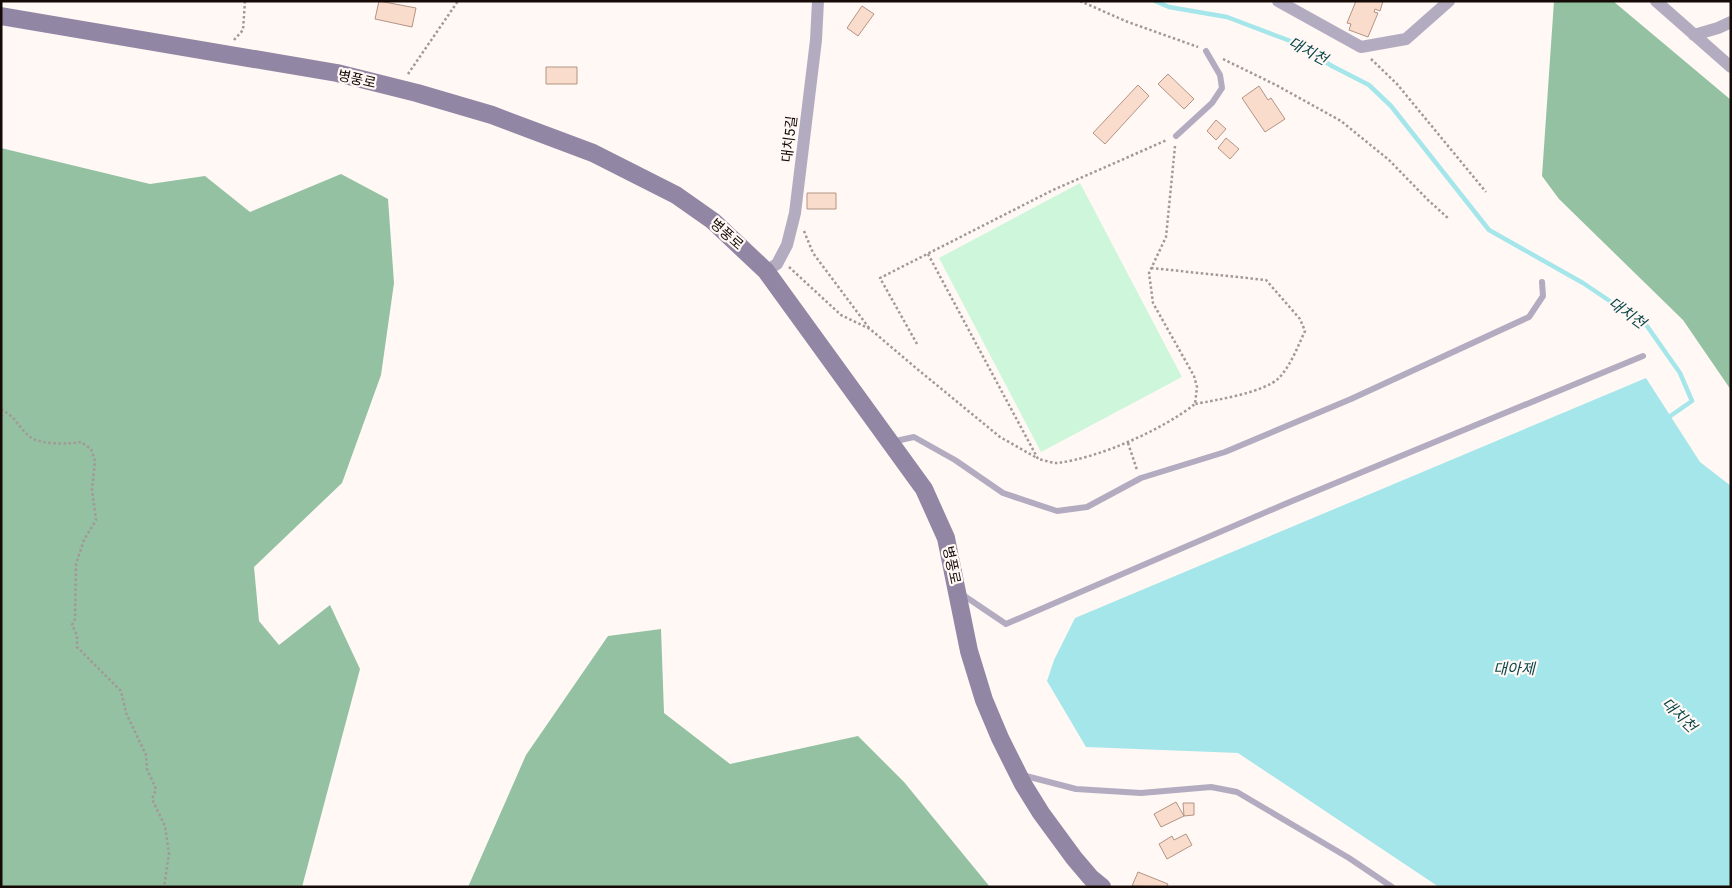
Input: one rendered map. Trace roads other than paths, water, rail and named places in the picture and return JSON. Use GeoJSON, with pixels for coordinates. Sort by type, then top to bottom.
{"type":"FeatureCollection","features":[{"type":"Feature","properties":{"kind":"main road","name":"병풍로"},"geometry":{"type":"LineString","coordinates":[[1,16],[337,73],[406,90],[492,115],[593,153],[676,195],[713,221],[766,271],[924,489],[946,538],[969,651],[984,700],[1018,774],[1041,812],[1074,858],[1091,878],[1102,887]]}},
{"type":"Feature","properties":{"kind":"street","name":"대치5길"},"geometry":{"type":"LineString","coordinates":[[766,271],[777,264],[788,246],[795,208],[816,40],[818,1]]}},
{"type":"Feature","properties":{"kind":"street"},"geometry":{"type":"LineString","coordinates":[[1278,1],[1362,47],[1406,39],[1449,1]]}},
{"type":"Feature","properties":{"kind":"street"},"geometry":{"type":"LineString","coordinates":[[1656,1],[1731,68]]}},
{"type":"Feature","properties":{"kind":"street"},"geometry":{"type":"LineString","coordinates":[[1694,35],[1731,22]]}},
{"type":"Feature","properties":{"kind":"lane"},"geometry":{"type":"LineString","coordinates":[[1176,136],[1212,103],[1222,88],[1220,75],[1206,51]]}},
{"type":"Feature","properties":{"kind":"lane"},"geometry":{"type":"LineString","coordinates":[[890,442],[914,437],[955,460],[1003,494],[1057,511],[1087,507],[1141,478],[1225,452],[1351,399],[1529,317],[1543,296],[1542,282]]}},
{"type":"Feature","properties":{"kind":"lane"},"geometry":{"type":"LineString","coordinates":[[957,591],[1006,624],[1285,504],[1643,356]]}},
{"type":"Feature","properties":{"kind":"lane"},"geometry":{"type":"LineString","coordinates":[[1018,774],[1076,789],[1141,792],[1211,787],[1237,792],[1349,858],[1392,887]]}},
{"type":"Feature","properties":{"kind":"water","name":"대아제"},"geometry":{"type":"Polygon","coordinates":[[[1646,378],[1700,462],[1731,486],[1731,887],[1439,887],[1238,753],[1086,747],[1047,681],[1054,660],[1075,618],[1646,378]]]}},
{"type":"Feature","properties":{"kind":"waterway","name":"대치천"},"geometry":{"type":"LineString","coordinates":[[1155,1],[1169,7],[1227,17],[1293,42],[1332,66],[1369,85],[1391,106],[1489,230],[1583,283],[1647,326],[1680,373],[1692,401],[1666,419]]}}]}
